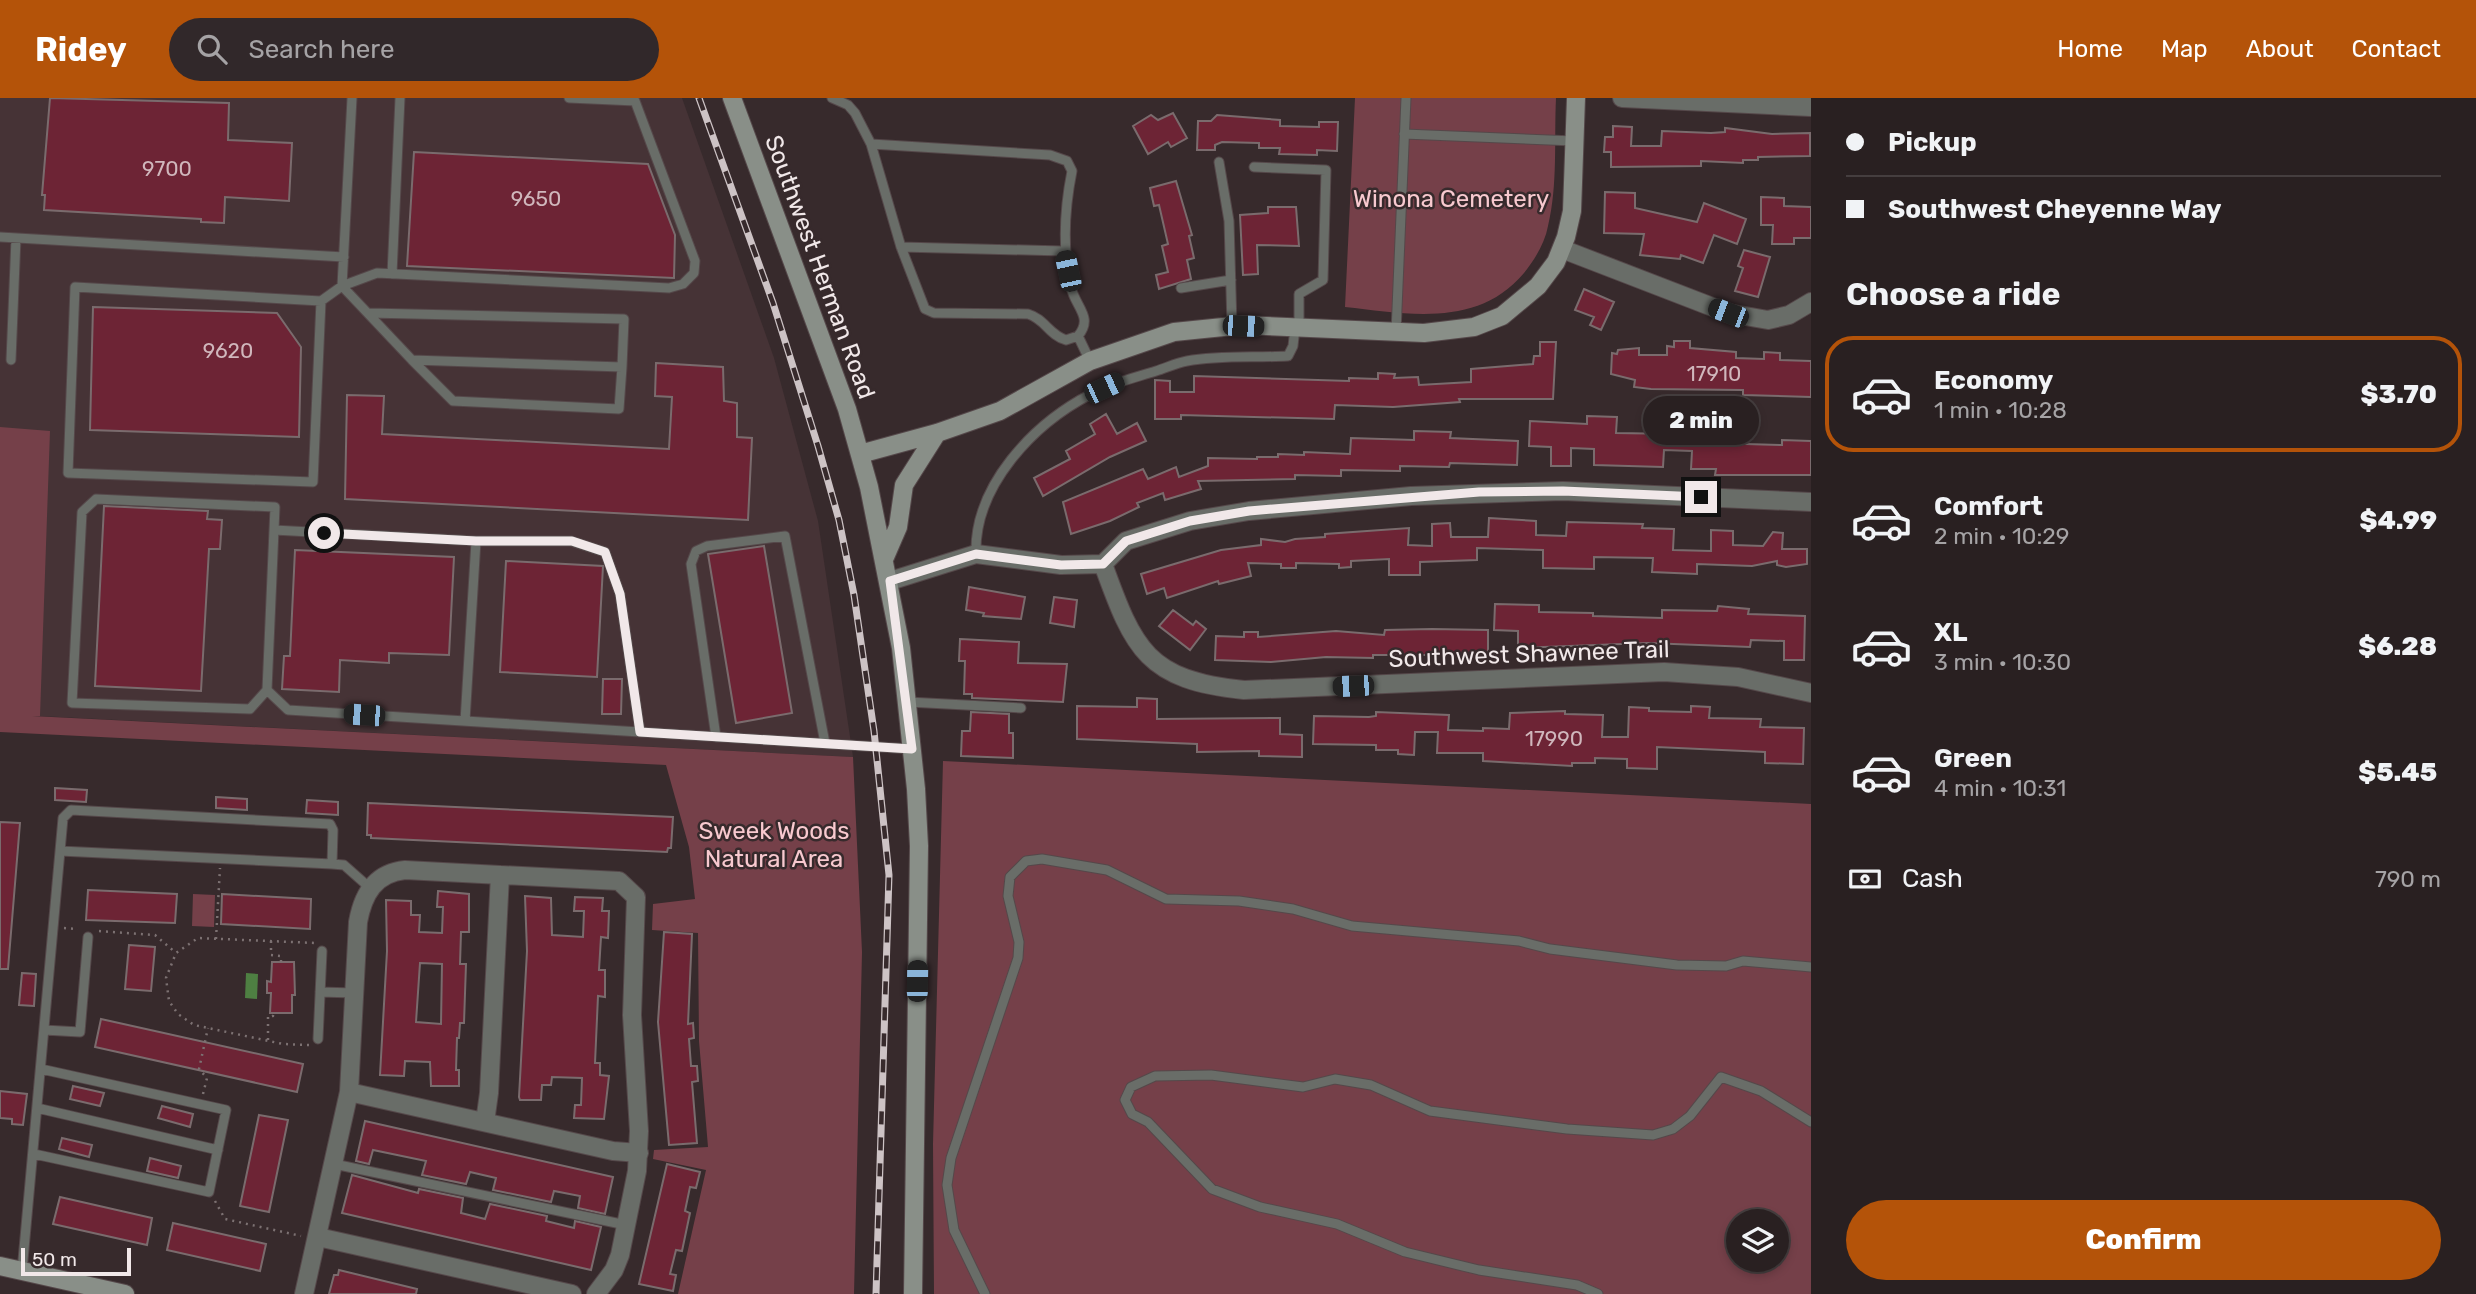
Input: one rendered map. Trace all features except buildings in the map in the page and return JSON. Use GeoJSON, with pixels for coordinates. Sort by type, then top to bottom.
{"type":"FeatureCollection","features":[{"type":"Feature","properties":{"kind":"main road","name":"Southwest Herman Road"},"geometry":{"type":"LineString","coordinates":[[732,98],[847,409],[890,581],[908,702],[919,870],[913,1294]]}},
{"type":"Feature","properties":{"kind":"main road"},"geometry":{"type":"LineString","coordinates":[[860,454],[937,433],[1020,402],[1090,361],[1174,332],[1232,326],[1396,332],[1454,331],[1474,327],[1502,316],[1538,286],[1562,249],[1572,211],[1576,98]]}},
{"type":"Feature","properties":{"kind":"main road"},"geometry":{"type":"LineString","coordinates":[[885,557],[898,527],[904,485],[937,433]]}},
{"type":"Feature","properties":{"kind":"main road"},"geometry":{"type":"LineString","coordinates":[[0,1266],[125,1294]]}},
{"type":"Feature","properties":{"kind":"street"},"geometry":{"type":"LineString","coordinates":[[1622,98],[1811,107]]}},
{"type":"Feature","properties":{"kind":"street"},"geometry":{"type":"LineString","coordinates":[[1562,249],[1728,313],[1768,320],[1789,315],[1811,302]]}},
{"type":"Feature","properties":{"kind":"street"},"geometry":{"type":"LineString","coordinates":[[890,581],[976,554],[1061,565],[1103,564],[1126,541],[1190,521],[1249,511],[1411,496],[1563,491],[1811,502]]}},
{"type":"Feature","properties":{"kind":"street","name":"Southwest Shawnee Trail"},"geometry":{"type":"LineString","coordinates":[[1103,564],[1132,638],[1147,657],[1188,681],[1217,687],[1244,690],[1664,672],[1738,677],[1811,693]]}},
{"type":"Feature","properties":{"kind":"street"},"geometry":{"type":"LineString","coordinates":[[304,1294],[349,1092],[361,902],[374,883],[391,872],[405,870],[619,881],[629,888],[636,898],[638,912],[632,1015],[639,1153],[626,1225],[614,1270],[596,1294]]}},
{"type":"Feature","properties":{"kind":"street"},"geometry":{"type":"LineString","coordinates":[[485,1122],[489,1093],[499,875]]}},
{"type":"Feature","properties":{"kind":"street"},"geometry":{"type":"LineString","coordinates":[[349,1092],[613,1151],[639,1153]]}},
{"type":"Feature","properties":{"kind":"street"},"geometry":{"type":"LineString","coordinates":[[318,1237],[572,1294]]}},
{"type":"Feature","properties":{"kind":"lane"},"geometry":{"type":"LineString","coordinates":[[352,98],[342,286],[453,401],[619,409],[624,319],[369,313]]}},
{"type":"Feature","properties":{"kind":"lane"},"geometry":{"type":"LineString","coordinates":[[391,274],[400,98]]}},
{"type":"Feature","properties":{"kind":"lane"},"geometry":{"type":"LineString","coordinates":[[321,301],[313,482],[68,473],[75,287],[321,301],[342,286],[377,273],[669,288],[688,279],[694,272],[695,261],[635,101],[569,98]]}},
{"type":"Feature","properties":{"kind":"lane"},"geometry":{"type":"LineString","coordinates":[[832,98],[848,105],[871,144],[901,247],[926,309],[934,313],[1028,314],[1040,317],[1056,337],[1066,341],[1078,335],[1085,327],[1086,319],[1072,292],[1063,251],[1072,172],[1067,161],[1050,155],[871,144]]}},
{"type":"Feature","properties":{"kind":"lane"},"geometry":{"type":"LineString","coordinates":[[1396,332],[1406,98]]}},
{"type":"Feature","properties":{"kind":"lane"},"geometry":{"type":"LineString","coordinates":[[1404,134],[1574,141]]}},
{"type":"Feature","properties":{"kind":"lane"},"geometry":{"type":"LineString","coordinates":[[1219,162],[1229,221],[1232,326]]}},
{"type":"Feature","properties":{"kind":"lane"},"geometry":{"type":"LineString","coordinates":[[976,554],[975,533],[987,496],[1005,467],[1027,444],[1089,395],[1119,381],[1184,361],[1224,356],[1287,356],[1293,346],[1297,328],[1299,294],[1323,280],[1326,170],[1254,167]]}},
{"type":"Feature","properties":{"kind":"lane"},"geometry":{"type":"LineString","coordinates":[[0,237],[344,257]]}},
{"type":"Feature","properties":{"kind":"lane"},"geometry":{"type":"LineString","coordinates":[[11,360],[16,238]]}},
{"type":"Feature","properties":{"kind":"lane"},"geometry":{"type":"LineString","coordinates":[[901,247],[1063,251]]}},
{"type":"Feature","properties":{"kind":"lane"},"geometry":{"type":"LineString","coordinates":[[1181,288],[1231,280]]}},
{"type":"Feature","properties":{"kind":"lane"},"geometry":{"type":"LineString","coordinates":[[1078,335],[1090,361]]}},
{"type":"Feature","properties":{"kind":"lane"},"geometry":{"type":"LineString","coordinates":[[412,360],[622,367]]}},
{"type":"Feature","properties":{"kind":"lane"},"geometry":{"type":"LineString","coordinates":[[96,499],[275,507],[267,690],[250,709],[72,703],[82,512],[89,502],[96,499]]}},
{"type":"Feature","properties":{"kind":"lane"},"geometry":{"type":"LineString","coordinates":[[274,530],[476,541],[572,541],[605,552],[620,594],[640,732]]}},
{"type":"Feature","properties":{"kind":"lane"},"geometry":{"type":"LineString","coordinates":[[716,737],[691,564],[696,551],[707,546],[785,536],[825,743]]}},
{"type":"Feature","properties":{"kind":"lane"},"geometry":{"type":"LineString","coordinates":[[466,721],[476,541]]}},
{"type":"Feature","properties":{"kind":"lane"},"geometry":{"type":"LineString","coordinates":[[267,690],[288,710],[912,749]]}},
{"type":"Feature","properties":{"kind":"lane"},"geometry":{"type":"LineString","coordinates":[[908,702],[1021,708]]}},
{"type":"Feature","properties":{"kind":"lane"},"geometry":{"type":"LineString","coordinates":[[22,1271],[63,818],[71,810],[330,824],[332,864]]}},
{"type":"Feature","properties":{"kind":"lane"},"geometry":{"type":"LineString","coordinates":[[60,851],[332,864],[344,866],[374,883]]}},
{"type":"Feature","properties":{"kind":"lane"},"geometry":{"type":"LineString","coordinates":[[985,1294],[954,1230],[947,1185],[951,1158],[1018,958],[1018,942],[1008,897],[1010,877],[1026,862],[1042,859],[1107,870],[1166,899],[1238,901],[1293,909],[1352,926],[1519,941],[1550,949],[1677,965],[1726,965],[1743,961],[1811,967]]}},
{"type":"Feature","properties":{"kind":"lane"},"geometry":{"type":"LineString","coordinates":[[44,1030],[80,1032],[88,937]]}},
{"type":"Feature","properties":{"kind":"lane"},"geometry":{"type":"LineString","coordinates":[[318,1042],[322,947]]}},
{"type":"Feature","properties":{"kind":"lane"},"geometry":{"type":"LineString","coordinates":[[320,992],[354,993]]}},
{"type":"Feature","properties":{"kind":"lane"},"geometry":{"type":"LineString","coordinates":[[34,1154],[209,1192],[226,1110],[41,1069]]}},
{"type":"Feature","properties":{"kind":"lane"},"geometry":{"type":"LineString","coordinates":[[1598,1294],[1577,1285],[1479,1270],[1405,1252],[1337,1224],[1260,1207],[1212,1189],[1148,1122],[1132,1114],[1125,1100],[1131,1087],[1155,1076],[1211,1075],[1303,1087],[1335,1079],[1371,1085],[1430,1111],[1567,1129],[1653,1135],[1673,1129],[1690,1116],[1721,1077],[1762,1091],[1811,1122]]}},
{"type":"Feature","properties":{"kind":"lane"},"geometry":{"type":"LineString","coordinates":[[37,1108],[218,1150]]}},
{"type":"Feature","properties":{"kind":"lane"},"geometry":{"type":"LineString","coordinates":[[334,1164],[626,1225]]}},
{"type":"Feature","properties":{"kind":"path"},"geometry":{"type":"LineString","coordinates":[[216,939],[220,859]]}},
{"type":"Feature","properties":{"kind":"path"},"geometry":{"type":"LineString","coordinates":[[53,927],[155,935],[176,953]]}},
{"type":"Feature","properties":{"kind":"path"},"geometry":{"type":"LineString","coordinates":[[318,1042],[268,1040],[194,1024],[178,1014],[169,1001],[166,978],[176,953],[198,938],[271,941],[322,947]]}},
{"type":"Feature","properties":{"kind":"path"},"geometry":{"type":"LineString","coordinates":[[271,941],[271,955],[281,956],[281,962]]}},
{"type":"Feature","properties":{"kind":"path"},"geometry":{"type":"LineString","coordinates":[[268,1040],[268,1016],[273,1016],[273,1013]]}},
{"type":"Feature","properties":{"kind":"path"},"geometry":{"type":"LineString","coordinates":[[201,1104],[207,1078],[199,1069],[208,1027]]}},
{"type":"Feature","properties":{"kind":"path"},"geometry":{"type":"LineString","coordinates":[[209,1192],[225,1219],[318,1237]]}},
{"type":"Feature","properties":{"kind":"shaded area"},"geometry":{"type":"Polygon","coordinates":[[[0,98],[682,98],[774,358],[818,521],[853,757],[0,714],[0,98]]]}},
{"type":"Feature","properties":{"kind":"shaded area"},"geometry":{"type":"Polygon","coordinates":[[[246,973],[258,974],[257,999],[245,998],[246,973]]]}},
{"type":"Feature","properties":{"kind":"green space","name":"Winona Cemetery"},"geometry":{"type":"Polygon","coordinates":[[[1355,98],[1556,98],[1554,178],[1547,232],[1532,262],[1506,291],[1464,310],[1441,313],[1417,314],[1345,307],[1355,98]]]}},
{"type":"Feature","properties":{"kind":"green space","name":"Sweek Woods Natural Area"},"geometry":{"type":"Polygon","coordinates":[[[0,427],[50,431],[40,716],[32,716],[853,757],[862,952],[854,1294],[678,1294],[706,1170],[653,1159],[654,1150],[708,1147],[699,1041],[698,933],[652,930],[653,904],[695,899],[689,847],[666,765],[0,732],[0,427]]]}},
{"type":"Feature","properties":{"kind":"green space"},"geometry":{"type":"Polygon","coordinates":[[[943,761],[1811,804],[1811,1294],[934,1294],[933,1144],[943,761]]]}},
{"type":"Feature","properties":{"kind":"green space"},"geometry":{"type":"Polygon","coordinates":[[[193,894],[215,895],[214,927],[192,926],[193,894]]]}},
{"type":"Feature","properties":{"kind":"railway"},"geometry":{"type":"LineString","coordinates":[[699,98],[773,303],[818,446],[839,520],[854,595],[874,731],[889,875],[876,1294]]}},
{"type":"Feature","properties":{"kind":"route"},"geometry":{"type":"LineString","coordinates":[[324,533],[476,541],[572,541],[594,547],[605,552],[610,559],[620,594],[640,732],[912,749],[901,648],[890,581],[964,556],[990,555],[1061,565],[1103,564],[1126,541],[1190,521],[1249,511],[1411,496],[1563,491],[1701,497]]}}]}
